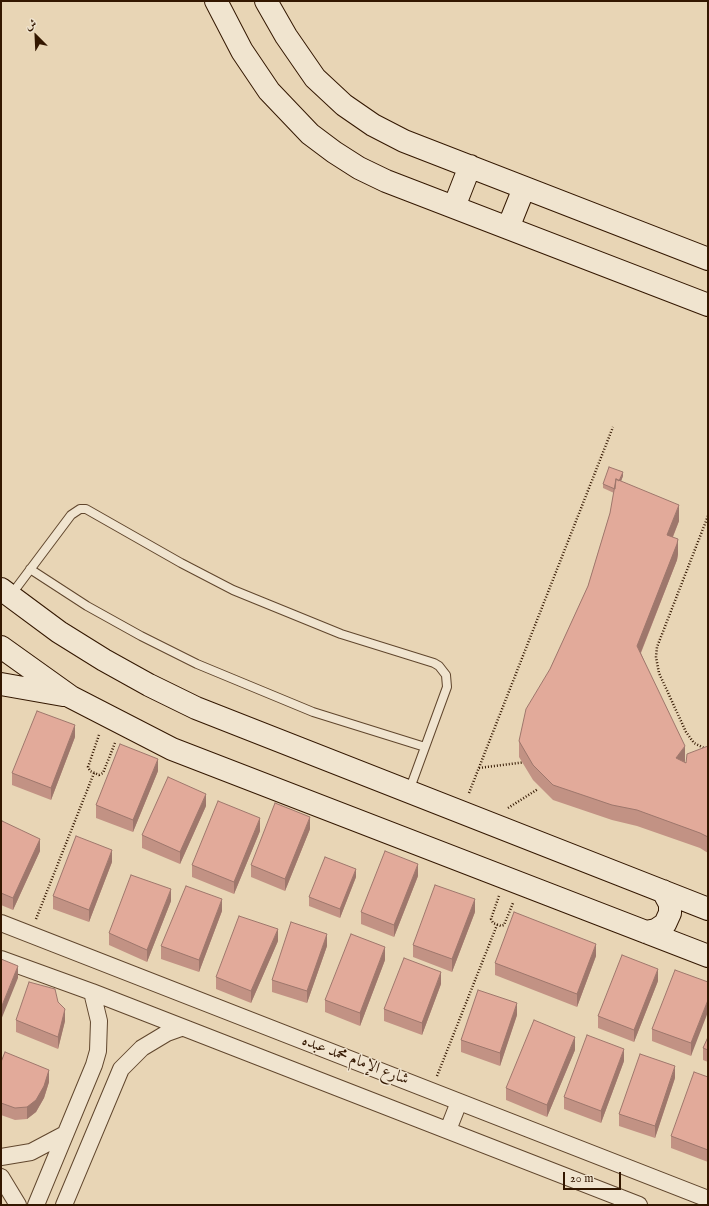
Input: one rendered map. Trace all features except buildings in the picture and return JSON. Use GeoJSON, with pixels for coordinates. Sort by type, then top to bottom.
{"type":"FeatureCollection","features":[{"type":"Feature","properties":{"kind":"main road"},"geometry":{"type":"LineString","coordinates":[[216,1],[230,30],[255,71],[289,114],[310,134],[359,168],[386,181],[708,305]]}},
{"type":"Feature","properties":{"kind":"main road"},"geometry":{"type":"LineString","coordinates":[[266,1],[286,36],[315,78],[344,105],[374,125],[404,141],[707,257]]}},
{"type":"Feature","properties":{"kind":"main road"},"geometry":{"type":"LineString","coordinates":[[454,207],[470,166]]}},
{"type":"Feature","properties":{"kind":"main road"},"geometry":{"type":"LineString","coordinates":[[508,228],[524,188]]}},
{"type":"Feature","properties":{"kind":"main road"},"geometry":{"type":"LineString","coordinates":[[6,592],[59,632],[104,660],[190,705],[708,908]]}},
{"type":"Feature","properties":{"kind":"main road"},"geometry":{"type":"LineString","coordinates":[[1,647],[72,697],[172,749],[510,888],[646,932],[708,956]]}},
{"type":"Feature","properties":{"kind":"main road"},"geometry":{"type":"LineString","coordinates":[[1,684],[72,697]]}},
{"type":"Feature","properties":{"kind":"main road"},"geometry":{"type":"LineString","coordinates":[[646,932],[656,930],[665,924],[670,913],[670,904],[663,891]]}},
{"type":"Feature","properties":{"kind":"street","name":"شارع الإمام محمد عبده"},"geometry":{"type":"LineString","coordinates":[[1,923],[708,1199]]}},
{"type":"Feature","properties":{"kind":"street","name":"شارع الإمام محمد عبده"},"geometry":{"type":"LineString","coordinates":[[1,959],[92,992],[639,1205]]}},
{"type":"Feature","properties":{"kind":"street"},"geometry":{"type":"LineString","coordinates":[[36,1205],[94,1065],[98,1051],[99,1029],[92,992]]}},
{"type":"Feature","properties":{"kind":"street"},"geometry":{"type":"LineString","coordinates":[[64,1205],[118,1076],[126,1064],[142,1048],[167,1033],[182,1028]]}},
{"type":"Feature","properties":{"kind":"street"},"geometry":{"type":"LineString","coordinates":[[94,1065],[118,1076]]}},
{"type":"Feature","properties":{"kind":"street"},"geometry":{"type":"LineString","coordinates":[[448,1130],[459,1102]]}},
{"type":"Feature","properties":{"kind":"street"},"geometry":{"type":"LineString","coordinates":[[1,1157],[32,1152],[65,1134]]}},
{"type":"Feature","properties":{"kind":"street"},"geometry":{"type":"LineString","coordinates":[[1,1177],[18,1205]]}},
{"type":"Feature","properties":{"kind":"lane"},"geometry":{"type":"LineString","coordinates":[[6,592],[30,569],[71,516],[80,509],[86,509],[181,563],[240,592],[341,634],[434,663],[443,670],[448,681],[409,791]]}},
{"type":"Feature","properties":{"kind":"lane"},"geometry":{"type":"LineString","coordinates":[[30,569],[87,606],[198,664],[313,712],[425,747]]}},
{"type":"Feature","properties":{"kind":"path"},"geometry":{"type":"LineString","coordinates":[[462,812],[613,427]]}},
{"type":"Feature","properties":{"kind":"path"},"geometry":{"type":"LineString","coordinates":[[708,516],[657,647],[656,657],[659,672],[686,732],[694,743],[708,750]]}},
{"type":"Feature","properties":{"kind":"path"},"geometry":{"type":"LineString","coordinates":[[114,720],[102,773],[99,775],[89,770],[88,767],[114,720]]}},
{"type":"Feature","properties":{"kind":"path"},"geometry":{"type":"LineString","coordinates":[[479,768],[526,762]]}},
{"type":"Feature","properties":{"kind":"path"},"geometry":{"type":"LineString","coordinates":[[30,935],[94,773]]}},
{"type":"Feature","properties":{"kind":"path"},"geometry":{"type":"LineString","coordinates":[[487,822],[538,789]]}},
{"type":"Feature","properties":{"kind":"path"},"geometry":{"type":"LineString","coordinates":[[510,888],[505,923],[502,926],[497,925],[491,922],[491,919],[510,888]]}},
{"type":"Feature","properties":{"kind":"path"},"geometry":{"type":"LineString","coordinates":[[431,1091],[497,925]]}}]}
